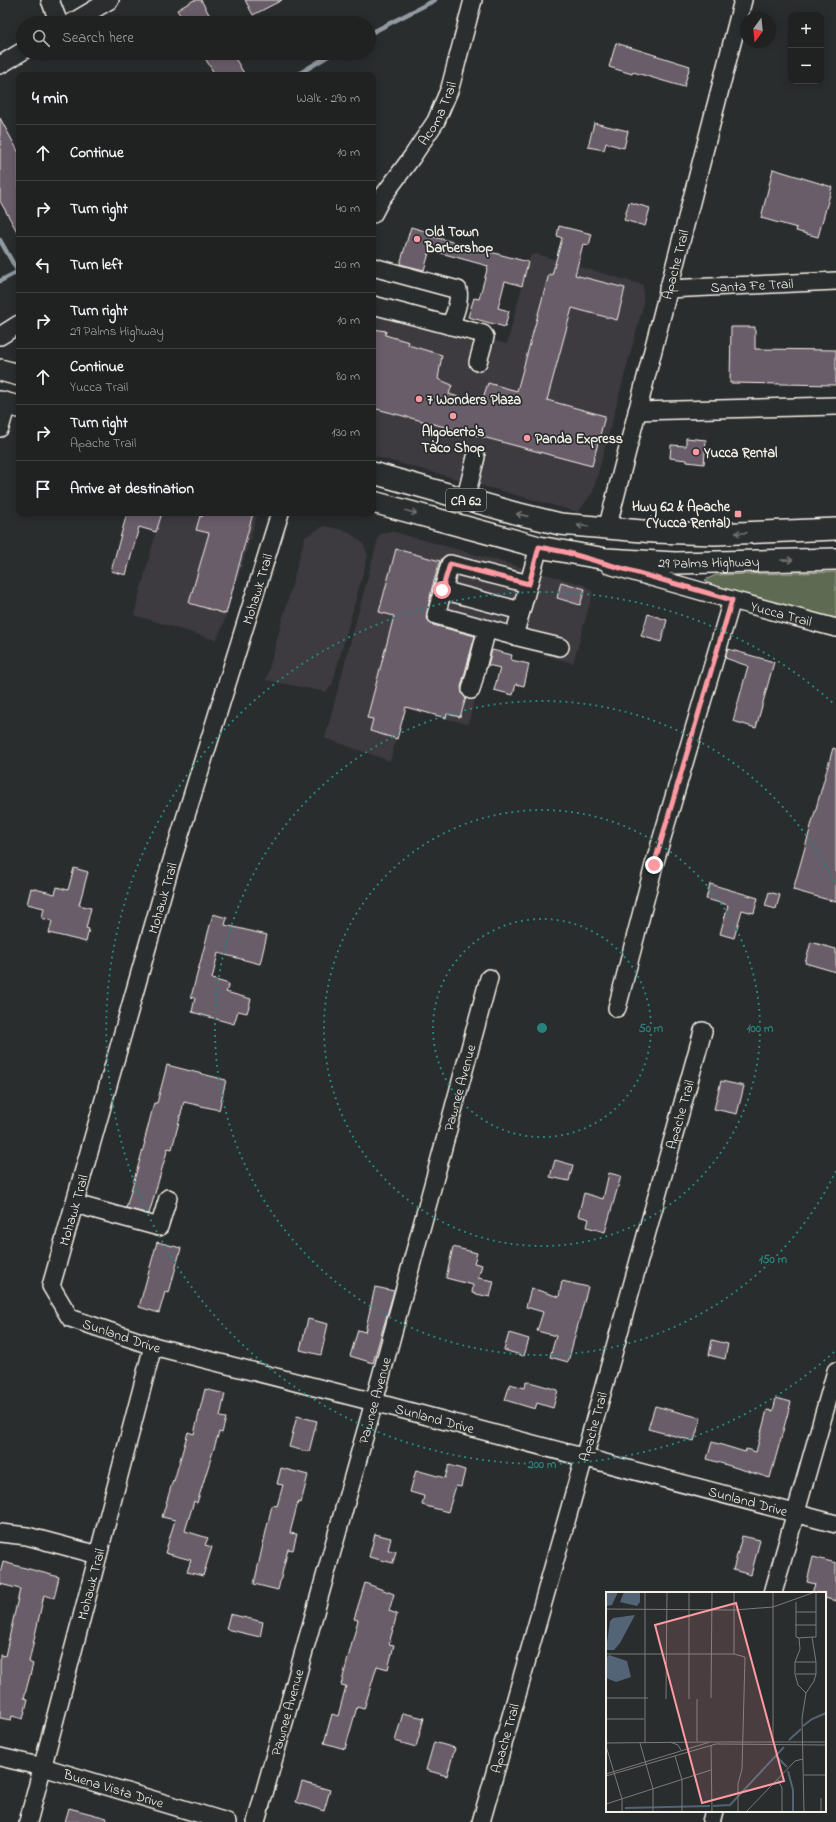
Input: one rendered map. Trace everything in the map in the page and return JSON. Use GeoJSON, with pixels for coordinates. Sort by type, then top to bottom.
{"type":"FeatureCollection","features":[{"type":"Feature","properties":{"kind":"main road"},"geometry":{"type":"LineString","coordinates":[[0,370],[16,375]]}},
{"type":"Feature","properties":{"kind":"main road","name":"29 Palms Highway"},"geometry":{"type":"LineString","coordinates":[[376,474],[465,500],[560,524],[607,529],[715,534],[836,529]]}},
{"type":"Feature","properties":{"kind":"main road","name":"29 Palms Highway"},"geometry":{"type":"LineString","coordinates":[[376,503],[539,547],[606,559],[675,563],[836,559]]}},
{"type":"Feature","properties":{"kind":"street"},"geometry":{"type":"LineString","coordinates":[[50,0],[56,16]]}},
{"type":"Feature","properties":{"kind":"street"},"geometry":{"type":"LineString","coordinates":[[83,16],[110,0]]}},
{"type":"Feature","properties":{"kind":"street","name":"Acoma Trail"},"geometry":{"type":"LineString","coordinates":[[376,208],[436,121],[450,88],[473,0]]}},
{"type":"Feature","properties":{"kind":"street","name":"Apache Trail"},"geometry":{"type":"LineString","coordinates":[[607,529],[743,0]]}},
{"type":"Feature","properties":{"kind":"street"},"geometry":{"type":"LineString","coordinates":[[0,65],[16,55]]}},
{"type":"Feature","properties":{"kind":"street"},"geometry":{"type":"LineString","coordinates":[[376,269],[458,290],[459,295],[452,322],[448,325]]}},
{"type":"Feature","properties":{"kind":"street","name":"Santa Fe Trail"},"geometry":{"type":"LineString","coordinates":[[668,289],[836,281]]}},
{"type":"Feature","properties":{"kind":"street"},"geometry":{"type":"LineString","coordinates":[[376,306],[483,334],[485,337],[478,362]]}},
{"type":"Feature","properties":{"kind":"street"},"geometry":{"type":"LineString","coordinates":[[0,336],[16,326]]}},
{"type":"Feature","properties":{"kind":"street"},"geometry":{"type":"LineString","coordinates":[[0,428],[9,404]]}},
{"type":"Feature","properties":{"kind":"street"},"geometry":{"type":"LineString","coordinates":[[637,411],[836,406]]}},
{"type":"Feature","properties":{"kind":"street"},"geometry":{"type":"LineString","coordinates":[[465,500],[476,457]]}},
{"type":"Feature","properties":{"kind":"street","name":"Mohawk Trail"},"geometry":{"type":"LineString","coordinates":[[51,1286],[170,867],[279,516]]}},
{"type":"Feature","properties":{"kind":"street"},"geometry":{"type":"LineString","coordinates":[[514,636],[539,547]]}},
{"type":"Feature","properties":{"kind":"street","name":"Yucca Trail"},"geometry":{"type":"LineString","coordinates":[[565,552],[836,628]]}},
{"type":"Feature","properties":{"kind":"street"},"geometry":{"type":"LineString","coordinates":[[529,584],[450,564],[436,615],[560,647]]}},
{"type":"Feature","properties":{"kind":"street"},"geometry":{"type":"LineString","coordinates":[[442,590],[521,611]]}},
{"type":"Feature","properties":{"kind":"street"},"geometry":{"type":"LineString","coordinates":[[617,1008],[654,865],[732,600]]}},
{"type":"Feature","properties":{"kind":"street"},"geometry":{"type":"LineString","coordinates":[[471,690],[487,628]]}},
{"type":"Feature","properties":{"kind":"street","name":"Pawnee Avenue"},"geometry":{"type":"LineString","coordinates":[[256,1822],[374,1402],[489,978]]}},
{"type":"Feature","properties":{"kind":"street","name":"Apache Trail"},"geometry":{"type":"LineString","coordinates":[[481,1822],[703,1031]]}},
{"type":"Feature","properties":{"kind":"street"},"geometry":{"type":"LineString","coordinates":[[74,1204],[160,1227],[168,1198]]}},
{"type":"Feature","properties":{"kind":"street","name":"Sunland Drive"},"geometry":{"type":"LineString","coordinates":[[51,1286],[70,1318],[153,1346],[374,1402],[584,1458],[796,1512],[836,1524]]}},
{"type":"Feature","properties":{"kind":"street","name":"Mohawk Trail"},"geometry":{"type":"LineString","coordinates":[[28,1822],[153,1346]]}},
{"type":"Feature","properties":{"kind":"street"},"geometry":{"type":"LineString","coordinates":[[774,1592],[836,1371]]}},
{"type":"Feature","properties":{"kind":"street"},"geometry":{"type":"LineString","coordinates":[[0,1533],[27,1536],[98,1555]]}},
{"type":"Feature","properties":{"kind":"street","name":"Buena Vista Drive"},"geometry":{"type":"LineString","coordinates":[[0,1757],[43,1767],[227,1822]]}},
{"type":"Feature","properties":{"kind":"street"},"geometry":{"type":"LineString","coordinates":[[711,1822],[714,1812]]}},
{"type":"Feature","properties":{"kind":"shaded area"},"geometry":{"type":"Polygon","coordinates":[[[536,254],[643,285],[643,306],[593,492],[578,512],[376,457],[376,313],[507,344],[530,256],[536,254]]]}},
{"type":"Feature","properties":{"kind":"shaded area"},"geometry":{"type":"Polygon","coordinates":[[[160,516],[257,516],[222,628],[216,640],[134,615],[160,516]]]}},
{"type":"Feature","properties":{"kind":"shaded area"},"geometry":{"type":"Polygon","coordinates":[[[324,526],[347,531],[363,543],[368,555],[332,685],[326,692],[266,680],[305,537],[324,526]]]}},
{"type":"Feature","properties":{"kind":"shaded area"},"geometry":{"type":"Polygon","coordinates":[[[391,531],[584,585],[593,592],[573,663],[490,640],[468,724],[404,708],[390,761],[325,738],[379,535],[391,531]]]}},
{"type":"Feature","properties":{"kind":"green space"},"geometry":{"type":"Polygon","coordinates":[[[836,572],[836,619],[711,585],[705,580],[716,575],[836,572]]]}},
{"type":"Feature","properties":{"kind":"building"},"geometry":{"type":"Polygon","coordinates":[[[194,0],[201,0],[210,16],[181,16],[177,10],[194,0]]]}},
{"type":"Feature","properties":{"kind":"building"},"geometry":{"type":"Polygon","coordinates":[[[245,0],[282,0],[253,15],[245,0]]]}},
{"type":"Feature","properties":{"kind":"building"},"geometry":{"type":"Polygon","coordinates":[[[616,43],[690,66],[684,87],[633,72],[632,74],[609,67],[616,43]]]}},
{"type":"Feature","properties":{"kind":"building"},"geometry":{"type":"Polygon","coordinates":[[[206,60],[236,60],[243,72],[213,72],[206,60]]]}},
{"type":"Feature","properties":{"kind":"building"},"geometry":{"type":"Polygon","coordinates":[[[0,118],[16,147],[16,230],[0,201],[0,118]]]}},
{"type":"Feature","properties":{"kind":"building"},"geometry":{"type":"Polygon","coordinates":[[[594,123],[628,131],[624,148],[606,143],[604,150],[588,147],[594,123]]]}},
{"type":"Feature","properties":{"kind":"building"},"geometry":{"type":"Polygon","coordinates":[[[773,169],[832,187],[818,237],[796,231],[797,228],[761,218],[773,169]]]}},
{"type":"Feature","properties":{"kind":"building"},"geometry":{"type":"Polygon","coordinates":[[[629,202],[650,208],[645,226],[624,220],[629,202]]]}},
{"type":"Feature","properties":{"kind":"building"},"geometry":{"type":"Polygon","coordinates":[[[559,226],[592,234],[589,245],[583,244],[575,275],[625,288],[617,320],[572,308],[547,400],[605,416],[592,466],[376,409],[376,329],[386,331],[385,335],[409,342],[408,345],[442,355],[438,379],[452,385],[449,394],[481,404],[488,383],[517,391],[549,274],[552,275],[562,238],[557,236],[559,226]]]}},
{"type":"Feature","properties":{"kind":"building"},"geometry":{"type":"Polygon","coordinates":[[[411,227],[435,234],[434,237],[528,262],[522,286],[505,281],[498,308],[509,311],[505,327],[468,317],[474,298],[479,299],[488,266],[430,250],[424,270],[400,264],[411,227]]]}},
{"type":"Feature","properties":{"kind":"building"},"geometry":{"type":"Polygon","coordinates":[[[731,327],[755,327],[755,349],[836,350],[836,385],[730,383],[731,327]]]}},
{"type":"Feature","properties":{"kind":"building"},"geometry":{"type":"Polygon","coordinates":[[[686,438],[706,440],[704,464],[670,458],[671,445],[686,446],[686,438]]]}},
{"type":"Feature","properties":{"kind":"building"},"geometry":{"type":"Polygon","coordinates":[[[126,516],[161,516],[156,532],[139,527],[126,575],[111,571],[126,516]]]}},
{"type":"Feature","properties":{"kind":"building"},"geometry":{"type":"Polygon","coordinates":[[[200,516],[252,516],[226,614],[189,603],[209,533],[196,530],[200,516]]]}},
{"type":"Feature","properties":{"kind":"building"},"geometry":{"type":"Polygon","coordinates":[[[396,549],[440,561],[432,588],[426,618],[433,625],[475,636],[461,687],[462,693],[466,698],[460,717],[447,714],[446,718],[406,707],[397,739],[370,731],[373,719],[367,718],[394,616],[379,612],[396,549]]]}},
{"type":"Feature","properties":{"kind":"building"},"geometry":{"type":"Polygon","coordinates":[[[561,582],[585,589],[580,605],[557,598],[561,582]]]}},
{"type":"Feature","properties":{"kind":"building"},"geometry":{"type":"Polygon","coordinates":[[[648,614],[667,620],[661,642],[641,636],[648,614]]]}},
{"type":"Feature","properties":{"kind":"building"},"geometry":{"type":"Polygon","coordinates":[[[728,649],[774,662],[756,728],[733,721],[748,666],[725,658],[728,649]]]}},
{"type":"Feature","properties":{"kind":"building"},"geometry":{"type":"Polygon","coordinates":[[[492,650],[512,655],[511,660],[529,664],[524,686],[516,684],[513,695],[494,690],[500,668],[488,665],[492,650]]]}},
{"type":"Feature","properties":{"kind":"building"},"geometry":{"type":"Polygon","coordinates":[[[833,748],[836,749],[836,902],[793,890],[833,748]]]}},
{"type":"Feature","properties":{"kind":"building"},"geometry":{"type":"Polygon","coordinates":[[[74,868],[88,872],[79,905],[91,908],[86,928],[89,929],[86,942],[49,933],[52,921],[42,918],[44,908],[27,904],[31,888],[55,894],[57,887],[68,890],[74,868]]]}},
{"type":"Feature","properties":{"kind":"building"},"geometry":{"type":"Polygon","coordinates":[[[710,884],[758,898],[754,913],[742,910],[734,938],[720,934],[728,905],[706,899],[710,884]]]}},
{"type":"Feature","properties":{"kind":"building"},"geometry":{"type":"Polygon","coordinates":[[[769,892],[780,895],[776,909],[765,906],[769,892]]]}},
{"type":"Feature","properties":{"kind":"building"},"geometry":{"type":"Polygon","coordinates":[[[213,914],[227,918],[225,925],[267,935],[260,964],[218,953],[212,979],[229,984],[226,992],[251,999],[247,1013],[238,1011],[234,1024],[192,1012],[195,998],[191,997],[213,914]]]}},
{"type":"Feature","properties":{"kind":"building"},"geometry":{"type":"Polygon","coordinates":[[[811,942],[836,949],[836,972],[805,963],[811,942]]]}},
{"type":"Feature","properties":{"kind":"building"},"geometry":{"type":"Polygon","coordinates":[[[167,1065],[226,1080],[219,1110],[184,1102],[172,1149],[168,1148],[149,1214],[126,1208],[145,1142],[154,1103],[157,1103],[167,1065]]]}},
{"type":"Feature","properties":{"kind":"building"},"geometry":{"type":"Polygon","coordinates":[[[721,1081],[744,1086],[737,1114],[714,1109],[721,1081]]]}},
{"type":"Feature","properties":{"kind":"building"},"geometry":{"type":"Polygon","coordinates":[[[555,1160],[573,1165],[569,1181],[550,1177],[555,1160]]]}},
{"type":"Feature","properties":{"kind":"building"},"geometry":{"type":"Polygon","coordinates":[[[609,1173],[621,1176],[605,1232],[587,1227],[589,1219],[578,1216],[584,1193],[603,1199],[609,1173]]]}},
{"type":"Feature","properties":{"kind":"building"},"geometry":{"type":"Polygon","coordinates":[[[157,1242],[181,1248],[169,1293],[165,1292],[159,1313],[139,1307],[157,1242]]]}},
{"type":"Feature","properties":{"kind":"building"},"geometry":{"type":"Polygon","coordinates":[[[453,1247],[477,1253],[474,1263],[482,1265],[478,1278],[494,1281],[490,1297],[472,1293],[473,1285],[446,1278],[453,1247]]]}},
{"type":"Feature","properties":{"kind":"building"},"geometry":{"type":"Polygon","coordinates":[[[562,1281],[588,1287],[568,1362],[550,1357],[556,1336],[537,1331],[543,1312],[526,1307],[531,1288],[559,1297],[562,1281]]]}},
{"type":"Feature","properties":{"kind":"building"},"geometry":{"type":"Polygon","coordinates":[[[375,1287],[394,1291],[373,1363],[350,1356],[358,1330],[365,1332],[375,1287]]]}},
{"type":"Feature","properties":{"kind":"building"},"geometry":{"type":"Polygon","coordinates":[[[308,1319],[328,1324],[321,1355],[300,1350],[308,1319]]]}},
{"type":"Feature","properties":{"kind":"building"},"geometry":{"type":"Polygon","coordinates":[[[509,1333],[529,1339],[524,1356],[504,1350],[509,1333]]]}},
{"type":"Feature","properties":{"kind":"building"},"geometry":{"type":"Polygon","coordinates":[[[712,1340],[728,1344],[725,1359],[709,1355],[712,1340]]]}},
{"type":"Feature","properties":{"kind":"building"},"geometry":{"type":"Polygon","coordinates":[[[526,1381],[558,1390],[553,1408],[537,1403],[535,1409],[505,1400],[510,1384],[525,1388],[526,1381]]]}},
{"type":"Feature","properties":{"kind":"building"},"geometry":{"type":"Polygon","coordinates":[[[205,1389],[225,1394],[220,1417],[226,1418],[222,1433],[219,1432],[197,1503],[194,1501],[185,1531],[208,1538],[205,1545],[212,1547],[203,1576],[187,1572],[191,1560],[165,1553],[175,1520],[162,1517],[188,1432],[194,1434],[205,1389]]]}},
{"type":"Feature","properties":{"kind":"building"},"geometry":{"type":"Polygon","coordinates":[[[776,1398],[791,1402],[770,1478],[707,1459],[712,1442],[745,1452],[746,1449],[756,1452],[767,1410],[773,1411],[776,1398]]]}},
{"type":"Feature","properties":{"kind":"building"},"geometry":{"type":"Polygon","coordinates":[[[655,1406],[701,1418],[694,1441],[648,1429],[655,1406]]]}},
{"type":"Feature","properties":{"kind":"building"},"geometry":{"type":"Polygon","coordinates":[[[297,1416],[317,1421],[309,1452],[289,1447],[297,1416]]]}},
{"type":"Feature","properties":{"kind":"building"},"geometry":{"type":"Polygon","coordinates":[[[449,1465],[465,1470],[461,1487],[456,1486],[448,1512],[422,1505],[424,1496],[410,1492],[416,1470],[445,1478],[449,1465]]]}},
{"type":"Feature","properties":{"kind":"building"},"geometry":{"type":"Polygon","coordinates":[[[281,1468],[308,1475],[301,1503],[298,1502],[290,1533],[297,1534],[293,1550],[288,1549],[278,1590],[254,1584],[272,1505],[277,1506],[283,1485],[277,1484],[281,1468]]]}},
{"type":"Feature","properties":{"kind":"building"},"geometry":{"type":"Polygon","coordinates":[[[375,1534],[391,1538],[388,1550],[396,1551],[393,1563],[369,1557],[375,1534]]]}},
{"type":"Feature","properties":{"kind":"building"},"geometry":{"type":"Polygon","coordinates":[[[742,1536],[760,1540],[751,1575],[733,1570],[742,1536]]]}},
{"type":"Feature","properties":{"kind":"building"},"geometry":{"type":"Polygon","coordinates":[[[813,1557],[836,1563],[836,1601],[826,1598],[826,1592],[812,1592],[815,1584],[807,1582],[813,1557]]]}},
{"type":"Feature","properties":{"kind":"building"},"geometry":{"type":"Polygon","coordinates":[[[3,1562],[59,1577],[54,1598],[44,1595],[29,1662],[33,1664],[24,1698],[28,1699],[23,1719],[12,1716],[11,1720],[0,1718],[0,1655],[5,1656],[20,1589],[0,1584],[0,1574],[3,1562]]]}},
{"type":"Feature","properties":{"kind":"building"},"geometry":{"type":"Polygon","coordinates":[[[365,1583],[394,1594],[389,1611],[397,1614],[389,1644],[394,1645],[388,1669],[377,1666],[364,1709],[357,1707],[345,1749],[324,1743],[332,1714],[338,1716],[346,1686],[341,1685],[358,1620],[354,1619],[365,1583]]]}},
{"type":"Feature","properties":{"kind":"building"},"geometry":{"type":"Polygon","coordinates":[[[230,1614],[263,1622],[260,1637],[226,1629],[230,1614]]]}},
{"type":"Feature","properties":{"kind":"building"},"geometry":{"type":"Polygon","coordinates":[[[403,1713],[424,1718],[416,1747],[395,1741],[403,1713]]]}},
{"type":"Feature","properties":{"kind":"building"},"geometry":{"type":"Polygon","coordinates":[[[434,1742],[455,1748],[447,1776],[426,1770],[434,1742]]]}},
{"type":"Feature","properties":{"kind":"building"},"geometry":{"type":"Polygon","coordinates":[[[302,1782],[330,1790],[324,1811],[296,1802],[302,1782]]]}},
{"type":"Feature","properties":{"kind":"building"},"geometry":{"type":"Polygon","coordinates":[[[69,1808],[107,1818],[107,1822],[65,1822],[69,1808]]]}},
{"type":"Feature","properties":{"kind":"waterway"},"geometry":{"type":"LineString","coordinates":[[376,30],[435,0]]}},
{"type":"Feature","properties":{"kind":"waterway"},"geometry":{"type":"LineString","coordinates":[[302,72],[322,60]]}},
{"type":"Feature","properties":{"kind":"waterway"},"geometry":{"type":"LineString","coordinates":[[0,240],[16,268]]}},
{"type":"Feature","properties":{"kind":"waterway"},"geometry":{"type":"LineString","coordinates":[[0,281],[16,273]]}},
{"type":"Feature","properties":{"kind":"place","name":"Old Town Barbershop"},"geometry":{"type":"Point","coordinates":[417,239]}},
{"type":"Feature","properties":{"kind":"place","name":"7 Wonders Plaza"},"geometry":{"type":"Point","coordinates":[419,399]}},
{"type":"Feature","properties":{"kind":"place","name":"Algoberto's Taco Shop"},"geometry":{"type":"Point","coordinates":[453,416]}},
{"type":"Feature","properties":{"kind":"place","name":"Panda Express"},"geometry":{"type":"Point","coordinates":[527,438]}},
{"type":"Feature","properties":{"kind":"place","name":"Yucca Rental"},"geometry":{"type":"Point","coordinates":[696,452]}},
{"type":"Feature","properties":{"kind":"place","name":"Hwy 62 & Apache (Yucca Rental)"},"geometry":{"type":"Point","coordinates":[738,514]}},
{"type":"Feature","properties":{"kind":"route"},"geometry":{"type":"LineString","coordinates":[[442,590],[450,564],[529,584],[539,547],[565,552],[732,600],[654,865]]}}]}
